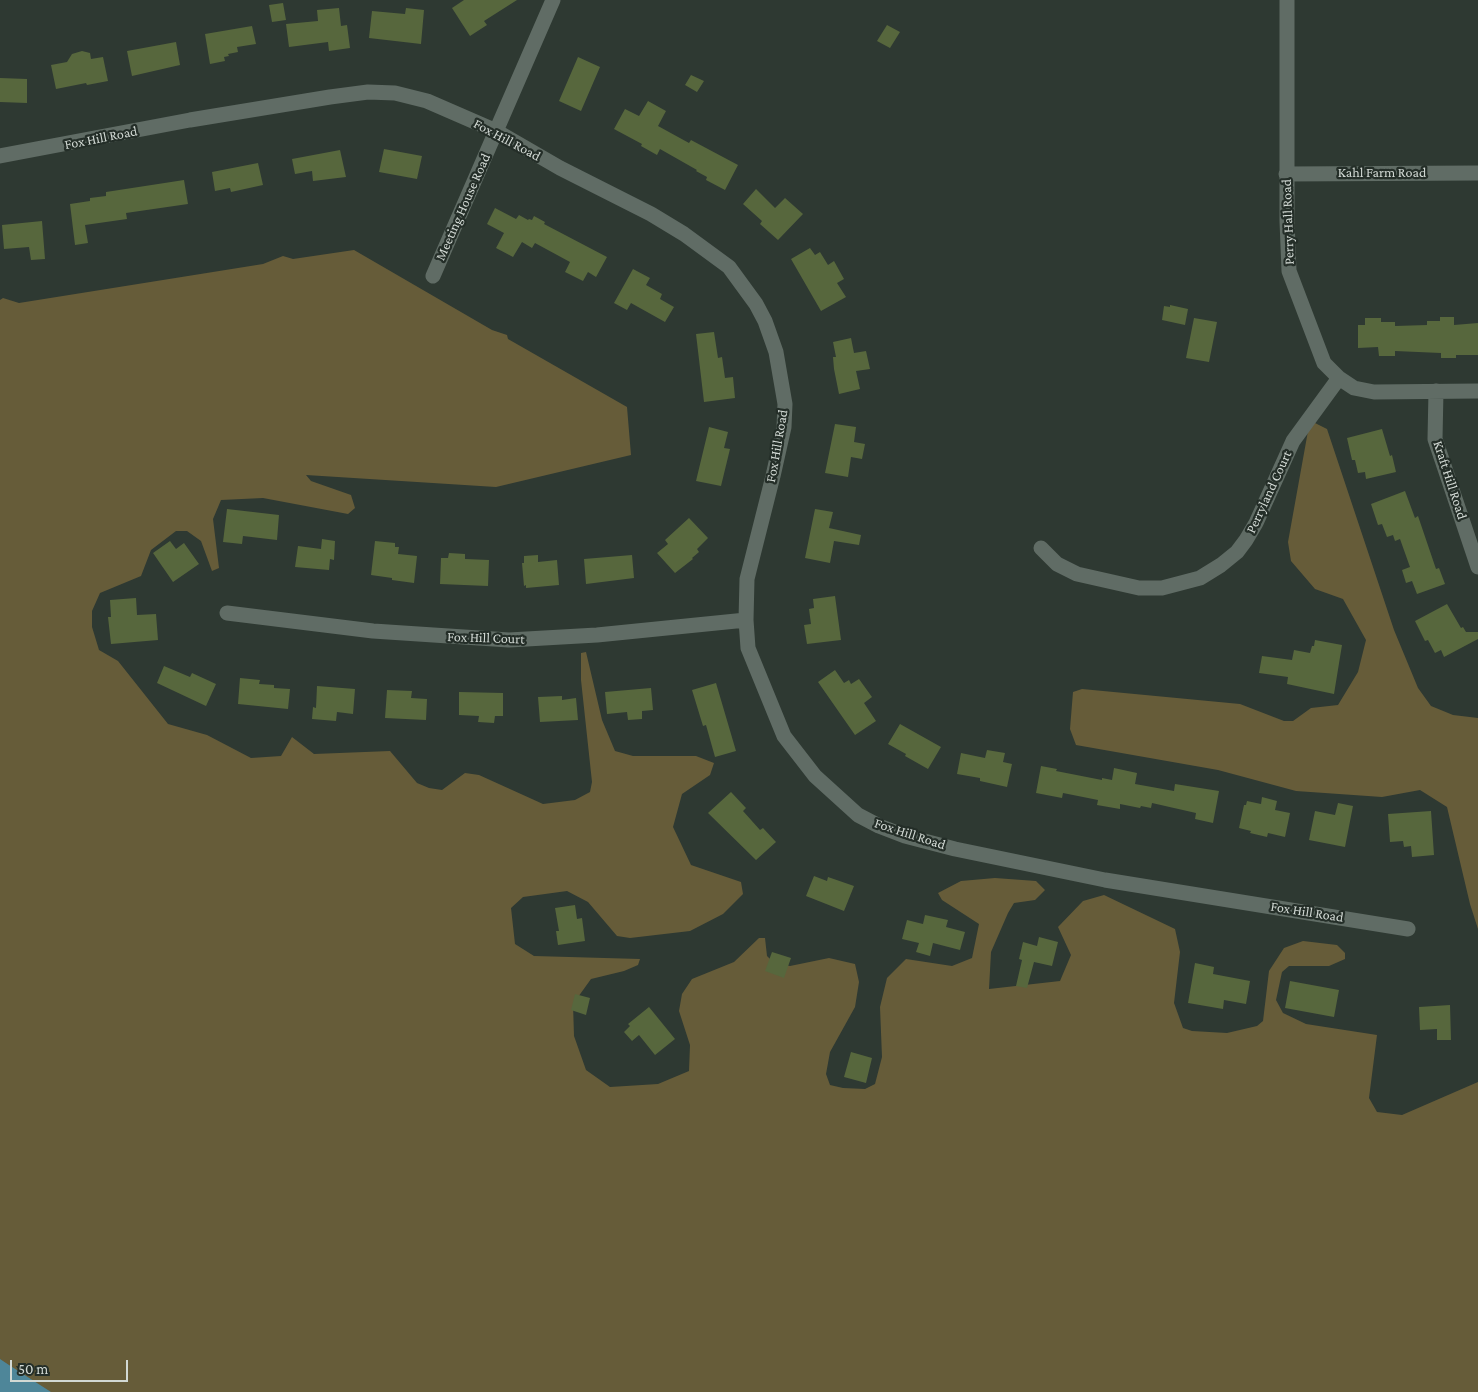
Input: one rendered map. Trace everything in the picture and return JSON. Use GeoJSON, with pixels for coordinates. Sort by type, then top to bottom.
{"type":"FeatureCollection","features":[{"type":"Feature","properties":{"kind":"street","name":"Meeting House Road"},"geometry":{"type":"LineString","coordinates":[[432,276],[553,0]]}},
{"type":"Feature","properties":{"kind":"street","name":"Perry Hall Road"},"geometry":{"type":"LineString","coordinates":[[1287,0],[1286,174],[1289,271],[1324,363],[1339,378],[1354,388],[1374,392],[1478,391]]}},
{"type":"Feature","properties":{"kind":"street","name":"Fox Hill Road"},"geometry":{"type":"LineString","coordinates":[[0,156],[190,120],[330,97],[368,92],[395,94],[427,101],[496,131],[560,168],[651,214],[712,253],[729,267],[742,283],[765,321],[776,352],[785,404],[784,427],[747,579],[746,620],[748,648],[784,736],[815,776],[858,815],[879,826],[905,836],[955,849],[1105,880],[1408,929]]}},
{"type":"Feature","properties":{"kind":"street","name":"Kahl Farm Road"},"geometry":{"type":"LineString","coordinates":[[1286,174],[1478,173]]}},
{"type":"Feature","properties":{"kind":"street","name":"Perryland Court"},"geometry":{"type":"LineString","coordinates":[[1041,548],[1057,564],[1077,574],[1132,586],[1162,588],[1200,578],[1237,552],[1246,540],[1256,524],[1293,441],[1339,378]]}},
{"type":"Feature","properties":{"kind":"street","name":"Kraft Hill Road"},"geometry":{"type":"LineString","coordinates":[[1436,391],[1435,439],[1478,567]]}},
{"type":"Feature","properties":{"kind":"street","name":"Fox Hill Court"},"geometry":{"type":"LineString","coordinates":[[226,613],[381,631],[509,640],[597,635],[746,620]]}},
{"type":"Feature","properties":{"kind":"shaded area"},"geometry":{"type":"Polygon","coordinates":[[[354,250],[492,330],[507,335],[508,339],[627,407],[631,455],[496,487],[306,475],[311,481],[351,495],[355,508],[348,514],[263,498],[221,500],[213,519],[219,568],[212,571],[201,541],[187,531],[176,531],[151,550],[141,576],[100,593],[92,611],[92,627],[99,650],[118,661],[168,724],[207,735],[251,758],[281,756],[292,737],[314,754],[390,751],[417,783],[429,788],[442,790],[465,773],[479,775],[543,804],[575,800],[590,792],[592,782],[581,680],[581,653],[586,652],[602,720],[615,751],[633,756],[696,756],[714,763],[710,775],[682,794],[673,827],[691,865],[741,882],[743,894],[723,914],[690,931],[630,938],[617,936],[588,902],[567,891],[523,897],[511,908],[515,944],[534,956],[640,959],[638,965],[624,971],[591,979],[573,1004],[574,1036],[586,1070],[610,1087],[658,1084],[689,1071],[690,1045],[679,1011],[682,994],[692,979],[734,962],[759,938],[765,938],[767,956],[775,964],[790,966],[829,958],[855,964],[859,982],[855,1007],[830,1052],[826,1074],[830,1085],[843,1088],[865,1089],[875,1084],[882,1057],[880,1007],[887,978],[906,959],[952,966],[972,958],[979,924],[942,900],[938,893],[961,881],[995,878],[1036,881],[1045,890],[1035,900],[1014,903],[1008,913],[991,952],[989,989],[1060,981],[1071,955],[1058,927],[1083,901],[1104,895],[1175,929],[1180,952],[1174,1003],[1183,1028],[1192,1031],[1227,1033],[1257,1026],[1263,1021],[1269,971],[1284,948],[1303,941],[1337,945],[1345,953],[1345,959],[1329,966],[1289,966],[1282,972],[1276,1000],[1283,1013],[1306,1024],[1377,1035],[1369,1098],[1377,1112],[1402,1115],[1478,1082],[1478,1392],[0,1392],[0,300],[3,298],[19,303],[263,264],[283,256],[293,259],[354,250]]]}},
{"type":"Feature","properties":{"kind":"shaded area"},"geometry":{"type":"Polygon","coordinates":[[[1315,423],[1327,429],[1394,630],[1418,688],[1431,706],[1453,715],[1478,718],[1478,929],[1470,904],[1447,807],[1420,790],[1382,797],[1296,791],[1218,770],[1076,745],[1070,729],[1073,692],[1082,689],[1240,704],[1284,721],[1293,721],[1311,708],[1338,705],[1358,672],[1366,640],[1343,599],[1315,589],[1291,561],[1288,542],[1308,431],[1315,423]]]}},
{"type":"Feature","properties":{"kind":"water"},"geometry":{"type":"Polygon","coordinates":[[[0,1359],[9,1365],[51,1392],[0,1392],[0,1359]]]}},
{"type":"Feature","properties":{"kind":"building"},"geometry":{"type":"Polygon","coordinates":[[[464,0],[517,0],[484,21],[487,25],[470,36],[452,8],[464,0]]]}},
{"type":"Feature","properties":{"kind":"building"},"geometry":{"type":"Polygon","coordinates":[[[283,3],[286,20],[272,22],[269,5],[283,3]]]}},
{"type":"Feature","properties":{"kind":"building"},"geometry":{"type":"Polygon","coordinates":[[[339,8],[341,26],[347,25],[350,48],[329,51],[328,42],[289,47],[286,24],[318,21],[317,10],[339,8]]]}},
{"type":"Feature","properties":{"kind":"building"},"geometry":{"type":"Polygon","coordinates":[[[406,8],[424,10],[421,44],[369,38],[372,11],[405,14],[406,8]]]}},
{"type":"Feature","properties":{"kind":"building"},"geometry":{"type":"Polygon","coordinates":[[[887,25],[900,32],[890,48],[877,41],[887,25]]]}},
{"type":"Feature","properties":{"kind":"building"},"geometry":{"type":"Polygon","coordinates":[[[252,26],[256,44],[237,47],[238,52],[228,54],[229,56],[224,57],[225,61],[210,64],[205,34],[252,26]]]}},
{"type":"Feature","properties":{"kind":"building"},"geometry":{"type":"Polygon","coordinates":[[[176,42],[180,65],[132,76],[127,51],[176,42]]]}},
{"type":"Feature","properties":{"kind":"building"},"geometry":{"type":"Polygon","coordinates":[[[82,51],[90,53],[91,59],[103,57],[108,81],[56,89],[51,65],[67,62],[72,54],[82,51]]]}},
{"type":"Feature","properties":{"kind":"building"},"geometry":{"type":"Polygon","coordinates":[[[578,57],[600,67],[581,111],[559,101],[578,57]]]}},
{"type":"Feature","properties":{"kind":"building"},"geometry":{"type":"Polygon","coordinates":[[[691,75],[704,81],[697,92],[685,85],[691,75]]]}},
{"type":"Feature","properties":{"kind":"building"},"geometry":{"type":"Polygon","coordinates":[[[0,78],[27,79],[27,103],[0,102],[0,78]]]}},
{"type":"Feature","properties":{"kind":"building"},"geometry":{"type":"Polygon","coordinates":[[[648,101],[666,111],[658,126],[689,143],[691,140],[738,165],[725,190],[706,180],[707,177],[697,170],[660,149],[657,155],[641,146],[642,144],[614,129],[625,109],[639,116],[648,101]]]}},
{"type":"Feature","properties":{"kind":"building"},"geometry":{"type":"Polygon","coordinates":[[[384,149],[422,156],[417,179],[379,172],[384,149]]]}},
{"type":"Feature","properties":{"kind":"building"},"geometry":{"type":"Polygon","coordinates":[[[340,150],[346,177],[313,181],[312,171],[295,174],[292,159],[340,150]]]}},
{"type":"Feature","properties":{"kind":"building"},"geometry":{"type":"Polygon","coordinates":[[[258,163],[263,185],[231,192],[230,188],[215,191],[212,172],[258,163]]]}},
{"type":"Feature","properties":{"kind":"building"},"geometry":{"type":"Polygon","coordinates":[[[184,180],[188,204],[126,213],[127,219],[85,225],[88,243],[75,245],[70,204],[90,201],[90,198],[106,196],[106,192],[184,180]]]}},
{"type":"Feature","properties":{"kind":"building"},"geometry":{"type":"Polygon","coordinates":[[[756,189],[775,208],[785,198],[803,214],[778,240],[760,224],[762,221],[743,204],[756,189]]]}},
{"type":"Feature","properties":{"kind":"building"},"geometry":{"type":"Polygon","coordinates":[[[495,208],[516,219],[519,215],[532,220],[534,216],[545,222],[544,224],[607,257],[596,277],[588,272],[583,281],[565,272],[570,262],[535,243],[532,248],[522,242],[513,257],[496,248],[504,233],[487,224],[495,208]]]}},
{"type":"Feature","properties":{"kind":"building"},"geometry":{"type":"Polygon","coordinates":[[[42,221],[45,259],[31,260],[29,247],[4,249],[2,225],[42,221]]]}},
{"type":"Feature","properties":{"kind":"building"},"geometry":{"type":"Polygon","coordinates":[[[810,248],[815,255],[820,252],[828,265],[834,261],[844,279],[837,283],[846,297],[821,311],[791,259],[810,248]]]}},
{"type":"Feature","properties":{"kind":"building"},"geometry":{"type":"Polygon","coordinates":[[[633,269],[650,278],[646,285],[662,294],[660,299],[674,307],[665,322],[631,303],[627,310],[614,303],[633,269]]]}},
{"type":"Feature","properties":{"kind":"building"},"geometry":{"type":"Polygon","coordinates":[[[1170,305],[1188,309],[1185,325],[1162,320],[1164,306],[1170,307],[1170,305]]]}},
{"type":"Feature","properties":{"kind":"building"},"geometry":{"type":"Polygon","coordinates":[[[1440,317],[1454,317],[1454,325],[1478,323],[1478,355],[1456,355],[1456,358],[1441,358],[1441,353],[1395,351],[1395,356],[1379,356],[1378,347],[1358,348],[1358,325],[1365,325],[1365,318],[1381,318],[1381,322],[1395,322],[1395,326],[1427,325],[1427,321],[1440,321],[1440,317]]]}},
{"type":"Feature","properties":{"kind":"building"},"geometry":{"type":"Polygon","coordinates":[[[1194,318],[1217,322],[1209,362],[1186,358],[1194,318]]]}},
{"type":"Feature","properties":{"kind":"building"},"geometry":{"type":"Polygon","coordinates":[[[714,332],[718,358],[722,357],[725,378],[733,377],[735,398],[704,402],[696,334],[714,332]]]}},
{"type":"Feature","properties":{"kind":"building"},"geometry":{"type":"Polygon","coordinates":[[[851,338],[854,353],[866,351],[870,369],[856,371],[860,389],[839,394],[834,369],[833,357],[836,357],[833,342],[851,338]]]}},
{"type":"Feature","properties":{"kind":"building"},"geometry":{"type":"Polygon","coordinates":[[[835,424],[856,427],[854,442],[865,444],[862,459],[851,457],[848,477],[825,473],[835,424]]]}},
{"type":"Feature","properties":{"kind":"building"},"geometry":{"type":"Polygon","coordinates":[[[709,427],[728,432],[724,448],[730,449],[721,486],[696,481],[709,427]]]}},
{"type":"Feature","properties":{"kind":"building"},"geometry":{"type":"Polygon","coordinates":[[[1382,429],[1396,472],[1366,479],[1365,472],[1358,473],[1355,460],[1352,460],[1347,438],[1382,429]]]}},
{"type":"Feature","properties":{"kind":"building"},"geometry":{"type":"Polygon","coordinates":[[[1405,491],[1415,518],[1418,516],[1436,569],[1439,568],[1445,584],[1417,594],[1412,581],[1406,583],[1402,570],[1410,567],[1400,539],[1395,541],[1393,535],[1387,537],[1382,524],[1378,525],[1371,504],[1405,491]]]}},
{"type":"Feature","properties":{"kind":"building"},"geometry":{"type":"Polygon","coordinates":[[[227,509],[279,515],[277,540],[243,536],[242,544],[223,542],[227,509]]]}},
{"type":"Feature","properties":{"kind":"building"},"geometry":{"type":"Polygon","coordinates":[[[815,509],[833,512],[829,528],[861,535],[859,545],[834,541],[830,563],[805,558],[815,509]]]}},
{"type":"Feature","properties":{"kind":"building"},"geometry":{"type":"Polygon","coordinates":[[[689,518],[708,538],[697,549],[699,552],[693,559],[675,573],[657,553],[668,544],[665,540],[689,518]]]}},
{"type":"Feature","properties":{"kind":"building"},"geometry":{"type":"Polygon","coordinates":[[[322,539],[335,541],[334,560],[330,559],[329,570],[295,567],[298,546],[321,549],[322,539]]]}},
{"type":"Feature","properties":{"kind":"building"},"geometry":{"type":"Polygon","coordinates":[[[170,541],[176,549],[184,543],[199,564],[173,582],[153,553],[170,541]]]}},
{"type":"Feature","properties":{"kind":"building"},"geometry":{"type":"Polygon","coordinates":[[[375,541],[395,543],[395,547],[399,547],[398,554],[417,556],[414,583],[371,575],[375,541]]]}},
{"type":"Feature","properties":{"kind":"building"},"geometry":{"type":"Polygon","coordinates":[[[449,553],[465,554],[465,559],[489,560],[488,586],[440,584],[441,558],[448,558],[449,553]]]}},
{"type":"Feature","properties":{"kind":"building"},"geometry":{"type":"Polygon","coordinates":[[[538,555],[538,562],[557,560],[559,585],[526,588],[526,585],[524,586],[522,563],[524,563],[524,556],[538,555]]]}},
{"type":"Feature","properties":{"kind":"building"},"geometry":{"type":"Polygon","coordinates":[[[632,555],[634,578],[586,584],[584,559],[632,555]]]}},
{"type":"Feature","properties":{"kind":"building"},"geometry":{"type":"Polygon","coordinates":[[[835,596],[841,640],[807,644],[804,625],[811,624],[809,609],[814,608],[813,599],[835,596]]]}},
{"type":"Feature","properties":{"kind":"building"},"geometry":{"type":"Polygon","coordinates":[[[136,598],[137,615],[156,614],[158,640],[111,644],[108,617],[111,617],[110,600],[136,598]]]}},
{"type":"Feature","properties":{"kind":"building"},"geometry":{"type":"Polygon","coordinates":[[[1447,604],[1461,628],[1463,627],[1466,632],[1478,632],[1478,639],[1444,657],[1441,650],[1435,653],[1428,640],[1425,641],[1415,621],[1447,604]]]}},
{"type":"Feature","properties":{"kind":"building"},"geometry":{"type":"Polygon","coordinates":[[[1315,640],[1342,645],[1334,694],[1287,684],[1288,677],[1259,673],[1262,656],[1292,660],[1294,650],[1310,653],[1315,640]]]}},
{"type":"Feature","properties":{"kind":"building"},"geometry":{"type":"Polygon","coordinates":[[[164,666],[190,677],[192,673],[216,684],[206,706],[157,683],[164,666]]]}},
{"type":"Feature","properties":{"kind":"building"},"geometry":{"type":"Polygon","coordinates":[[[835,670],[844,683],[849,680],[851,684],[859,679],[872,697],[864,703],[876,721],[855,735],[818,682],[835,670]]]}},
{"type":"Feature","properties":{"kind":"building"},"geometry":{"type":"Polygon","coordinates":[[[240,678],[260,680],[259,684],[274,685],[274,688],[290,689],[288,709],[238,704],[240,678]]]}},
{"type":"Feature","properties":{"kind":"building"},"geometry":{"type":"Polygon","coordinates":[[[716,683],[736,751],[715,757],[706,725],[703,726],[692,690],[716,683]]]}},
{"type":"Feature","properties":{"kind":"building"},"geometry":{"type":"Polygon","coordinates":[[[317,686],[355,689],[353,714],[337,712],[336,721],[312,719],[313,707],[316,708],[317,686]]]}},
{"type":"Feature","properties":{"kind":"building"},"geometry":{"type":"Polygon","coordinates":[[[651,688],[653,710],[642,711],[642,719],[628,720],[627,712],[607,714],[605,692],[651,688]]]}},
{"type":"Feature","properties":{"kind":"building"},"geometry":{"type":"Polygon","coordinates":[[[387,690],[412,691],[411,698],[427,699],[426,720],[385,718],[387,690]]]}},
{"type":"Feature","properties":{"kind":"building"},"geometry":{"type":"Polygon","coordinates":[[[459,692],[503,693],[503,716],[495,716],[494,723],[478,722],[479,716],[459,715],[459,692]]]}},
{"type":"Feature","properties":{"kind":"building"},"geometry":{"type":"Polygon","coordinates":[[[562,696],[562,700],[576,698],[578,720],[540,722],[538,697],[562,696]]]}},
{"type":"Feature","properties":{"kind":"building"},"geometry":{"type":"Polygon","coordinates":[[[900,724],[941,747],[928,769],[888,744],[900,724]]]}},
{"type":"Feature","properties":{"kind":"building"},"geometry":{"type":"Polygon","coordinates":[[[987,750],[1005,753],[1003,762],[1012,764],[1007,787],[980,781],[980,778],[957,774],[961,753],[985,758],[987,750]]]}},
{"type":"Feature","properties":{"kind":"building"},"geometry":{"type":"Polygon","coordinates":[[[1041,766],[1057,769],[1056,771],[1102,780],[1102,778],[1112,780],[1114,768],[1137,773],[1135,784],[1174,791],[1175,784],[1219,791],[1213,823],[1195,819],[1196,813],[1152,803],[1151,808],[1120,804],[1120,809],[1097,805],[1098,800],[1063,793],[1062,798],[1036,793],[1041,766]]]}},
{"type":"Feature","properties":{"kind":"building"},"geometry":{"type":"Polygon","coordinates":[[[731,792],[746,808],[743,811],[760,830],[763,828],[776,842],[756,860],[708,813],[731,792]]]}},
{"type":"Feature","properties":{"kind":"building"},"geometry":{"type":"Polygon","coordinates":[[[1262,797],[1277,801],[1275,810],[1290,813],[1285,837],[1268,833],[1267,837],[1239,828],[1244,805],[1246,805],[1247,801],[1261,804],[1262,797]]]}},
{"type":"Feature","properties":{"kind":"building"},"geometry":{"type":"Polygon","coordinates":[[[1338,803],[1353,806],[1345,847],[1309,840],[1315,811],[1335,815],[1338,803]]]}},
{"type":"Feature","properties":{"kind":"building"},"geometry":{"type":"Polygon","coordinates":[[[1431,811],[1434,855],[1412,857],[1411,846],[1404,847],[1403,841],[1390,842],[1388,814],[1431,811]]]}},
{"type":"Feature","properties":{"kind":"building"},"geometry":{"type":"Polygon","coordinates":[[[814,876],[827,881],[828,877],[854,886],[844,911],[806,896],[814,876]]]}},
{"type":"Feature","properties":{"kind":"building"},"geometry":{"type":"Polygon","coordinates":[[[575,905],[577,919],[582,918],[585,941],[558,945],[556,931],[559,931],[555,908],[575,905]]]}},
{"type":"Feature","properties":{"kind":"building"},"geometry":{"type":"Polygon","coordinates":[[[925,915],[948,920],[946,927],[965,932],[960,950],[933,943],[930,956],[916,952],[919,943],[902,939],[907,920],[923,924],[925,915]]]}},
{"type":"Feature","properties":{"kind":"building"},"geometry":{"type":"Polygon","coordinates":[[[1039,937],[1058,942],[1052,966],[1034,962],[1027,988],[1016,986],[1022,960],[1019,959],[1023,942],[1037,946],[1039,937]]]}},
{"type":"Feature","properties":{"kind":"building"},"geometry":{"type":"Polygon","coordinates":[[[772,952],[791,958],[784,978],[765,971],[772,952]]]}},
{"type":"Feature","properties":{"kind":"building"},"geometry":{"type":"Polygon","coordinates":[[[1195,963],[1214,967],[1213,974],[1250,981],[1246,1004],[1224,1000],[1223,1009],[1188,1003],[1195,963]]]}},
{"type":"Feature","properties":{"kind":"building"},"geometry":{"type":"Polygon","coordinates":[[[1290,981],[1339,990],[1334,1017],[1285,1008],[1290,981]]]}},
{"type":"Feature","properties":{"kind":"building"},"geometry":{"type":"Polygon","coordinates":[[[575,994],[590,998],[586,1015],[571,1010],[575,994]]]}},
{"type":"Feature","properties":{"kind":"building"},"geometry":{"type":"Polygon","coordinates":[[[1450,1005],[1451,1040],[1437,1040],[1437,1029],[1420,1030],[1419,1007],[1450,1005]]]}},
{"type":"Feature","properties":{"kind":"building"},"geometry":{"type":"Polygon","coordinates":[[[649,1007],[675,1039],[655,1055],[639,1035],[632,1041],[624,1032],[630,1026],[628,1024],[649,1007]]]}},
{"type":"Feature","properties":{"kind":"building"},"geometry":{"type":"Polygon","coordinates":[[[851,1052],[872,1058],[866,1083],[844,1077],[851,1052]]]}}]}
